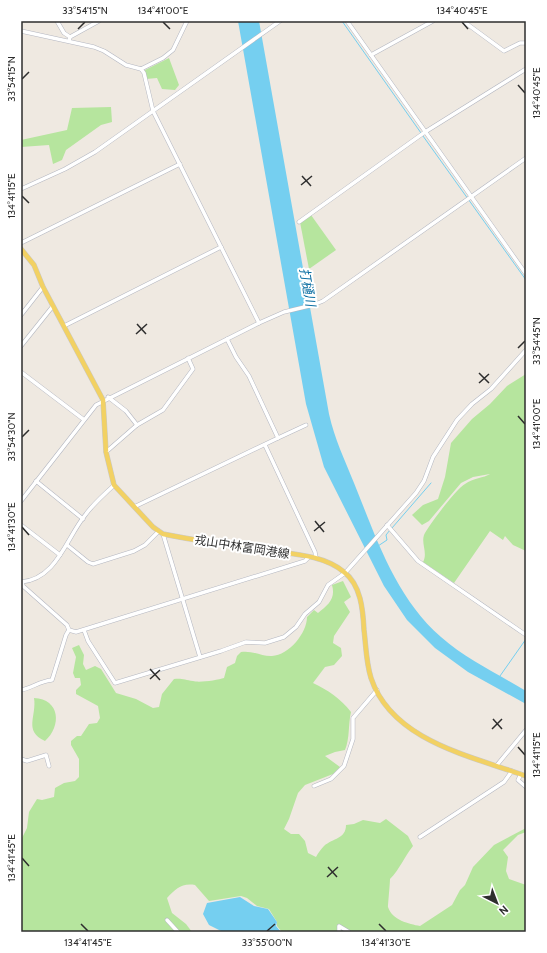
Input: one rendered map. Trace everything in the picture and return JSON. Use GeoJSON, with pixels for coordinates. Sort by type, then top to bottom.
{"type":"FeatureCollection","features":[{"type":"Feature","properties":{"kind":"main road"},"geometry":{"type":"LineString","coordinates":[[21,249],[34,265],[42,287],[103,400],[106,452],[114,484],[134,507],[161,533]]}},
{"type":"Feature","properties":{"kind":"main road","name":"戎山中林富岡港線"},"geometry":{"type":"LineString","coordinates":[[161,533],[316,558],[345,572]]}},
{"type":"Feature","properties":{"kind":"main road"},"geometry":{"type":"LineString","coordinates":[[345,572],[360,597],[363,609],[367,658],[377,690],[394,715],[416,733],[452,749],[524,775]]}},
{"type":"Feature","properties":{"kind":"street"},"geometry":{"type":"LineString","coordinates":[[57,21],[69,39]]}},
{"type":"Feature","properties":{"kind":"street"},"geometry":{"type":"LineString","coordinates":[[69,39],[99,21]]}},
{"type":"Feature","properties":{"kind":"street"},"geometry":{"type":"LineString","coordinates":[[21,31],[69,39],[104,51],[126,65],[141,69],[163,58],[173,50],[187,21]]}},
{"type":"Feature","properties":{"kind":"street"},"geometry":{"type":"LineString","coordinates":[[21,189],[65,169],[95,152],[280,21]]}},
{"type":"Feature","properties":{"kind":"street"},"geometry":{"type":"LineString","coordinates":[[347,21],[526,274]]}},
{"type":"Feature","properties":{"kind":"street"},"geometry":{"type":"LineString","coordinates":[[371,55],[433,21]]}},
{"type":"Feature","properties":{"kind":"street"},"geometry":{"type":"LineString","coordinates":[[463,21],[504,50],[520,43],[526,43]]}},
{"type":"Feature","properties":{"kind":"street"},"geometry":{"type":"LineString","coordinates":[[141,69],[144,73],[153,111],[259,323]]}},
{"type":"Feature","properties":{"kind":"street"},"geometry":{"type":"LineString","coordinates":[[299,222],[425,132],[526,69]]}},
{"type":"Feature","properties":{"kind":"street"},"geometry":{"type":"LineString","coordinates":[[21,501],[91,409],[103,400],[259,323],[286,312],[323,301],[526,158]]}},
{"type":"Feature","properties":{"kind":"street"},"geometry":{"type":"LineString","coordinates":[[21,243],[180,164]]}},
{"type":"Feature","properties":{"kind":"street"},"geometry":{"type":"LineString","coordinates":[[64,326],[221,247]]}},
{"type":"Feature","properties":{"kind":"street"},"geometry":{"type":"LineString","coordinates":[[521,268],[526,265]]}},
{"type":"Feature","properties":{"kind":"street"},"geometry":{"type":"LineString","coordinates":[[21,316],[42,287]]}},
{"type":"Feature","properties":{"kind":"street"},"geometry":{"type":"LineString","coordinates":[[21,346],[53,306]]}},
{"type":"Feature","properties":{"kind":"street"},"geometry":{"type":"LineString","coordinates":[[227,339],[236,357],[249,376],[278,438]]}},
{"type":"Feature","properties":{"kind":"street"},"geometry":{"type":"LineString","coordinates":[[84,630],[88,641],[115,683],[246,642],[265,643],[284,637],[290,633],[305,614],[319,602],[328,584],[345,572],[420,488],[433,457],[457,420],[472,404],[495,384],[526,350]]}},
{"type":"Feature","properties":{"kind":"street"},"geometry":{"type":"LineString","coordinates":[[106,452],[136,426],[163,410],[192,369],[188,358]]}},
{"type":"Feature","properties":{"kind":"street"},"geometry":{"type":"LineString","coordinates":[[21,372],[83,419]]}},
{"type":"Feature","properties":{"kind":"street"},"geometry":{"type":"LineString","coordinates":[[108,397],[126,411],[136,426]]}},
{"type":"Feature","properties":{"kind":"street"},"geometry":{"type":"LineString","coordinates":[[134,507],[306,425]]}},
{"type":"Feature","properties":{"kind":"street"},"geometry":{"type":"LineString","coordinates":[[265,445],[315,552],[316,558]]}},
{"type":"Feature","properties":{"kind":"street"},"geometry":{"type":"LineString","coordinates":[[36,481],[83,519]]}},
{"type":"Feature","properties":{"kind":"street"},"geometry":{"type":"LineString","coordinates":[[114,484],[83,519],[60,555],[38,578],[22,582],[23,586],[67,625],[69,630],[76,632],[84,630],[305,561],[309,557]]}},
{"type":"Feature","properties":{"kind":"street"},"geometry":{"type":"LineString","coordinates":[[21,525],[60,555]]}},
{"type":"Feature","properties":{"kind":"street"},"geometry":{"type":"LineString","coordinates":[[387,525],[418,561],[526,635]]}},
{"type":"Feature","properties":{"kind":"street"},"geometry":{"type":"LineString","coordinates":[[67,545],[88,562],[93,564],[134,551],[161,533],[200,657]]}},
{"type":"Feature","properties":{"kind":"street"},"geometry":{"type":"LineString","coordinates":[[21,690],[27,689],[42,681],[52,680],[66,635],[69,630]]}},
{"type":"Feature","properties":{"kind":"street"},"geometry":{"type":"LineString","coordinates":[[314,786],[331,778],[344,766],[353,739],[353,718],[377,690]]}},
{"type":"Feature","properties":{"kind":"street"},"geometry":{"type":"LineString","coordinates":[[496,765],[526,730]]}},
{"type":"Feature","properties":{"kind":"street"},"geometry":{"type":"LineString","coordinates":[[21,759],[27,761],[46,755],[49,766]]}},
{"type":"Feature","properties":{"kind":"street"},"geometry":{"type":"LineString","coordinates":[[420,837],[504,782],[512,771]]}},
{"type":"Feature","properties":{"kind":"street"},"geometry":{"type":"LineString","coordinates":[[524,775],[518,780],[526,787]]}},
{"type":"Feature","properties":{"kind":"street"},"geometry":{"type":"LineString","coordinates":[[167,920],[178,932]]}},
{"type":"Feature","properties":{"kind":"street"},"geometry":{"type":"LineString","coordinates":[[340,932],[339,926],[349,932]]}},
{"type":"Feature","properties":{"kind":"green space"},"geometry":{"type":"Polygon","coordinates":[[[169,58],[179,85],[175,90],[162,89],[157,78],[146,79],[145,70],[169,58]]]}},
{"type":"Feature","properties":{"kind":"green space"},"geometry":{"type":"Polygon","coordinates":[[[111,107],[112,122],[101,125],[66,150],[62,160],[53,164],[49,145],[21,147],[21,140],[67,130],[72,108],[111,107]]]}},
{"type":"Feature","properties":{"kind":"green space"},"geometry":{"type":"Polygon","coordinates":[[[311,215],[336,250],[309,269],[300,222],[311,215]]]}},
{"type":"Feature","properties":{"kind":"green space"},"geometry":{"type":"Polygon","coordinates":[[[526,374],[526,551],[513,545],[505,536],[503,540],[490,531],[454,583],[423,562],[425,555],[423,538],[431,524],[461,487],[471,480],[490,474],[473,477],[461,483],[429,521],[422,525],[412,515],[423,505],[438,499],[445,477],[451,443],[472,419],[490,404],[507,386],[526,374]]]}},
{"type":"Feature","properties":{"kind":"green space"},"geometry":{"type":"Polygon","coordinates":[[[343,581],[351,597],[344,602],[350,612],[334,636],[333,643],[341,648],[342,656],[334,665],[325,667],[313,683],[334,695],[351,712],[347,745],[345,750],[325,756],[340,767],[333,774],[305,785],[298,793],[284,829],[291,834],[299,834],[305,841],[308,853],[316,857],[324,846],[344,833],[346,825],[354,824],[363,820],[380,823],[386,819],[408,836],[413,846],[390,879],[388,907],[393,915],[401,921],[420,926],[452,905],[460,890],[465,885],[473,867],[494,845],[526,828],[526,832],[518,835],[503,850],[508,857],[506,871],[509,879],[526,885],[526,932],[282,932],[277,926],[277,922],[269,909],[257,906],[247,898],[241,896],[209,901],[195,885],[186,885],[179,887],[167,898],[172,913],[186,924],[192,932],[21,932],[21,840],[27,828],[29,812],[37,799],[42,800],[54,797],[55,788],[64,783],[75,781],[79,777],[79,759],[71,745],[71,741],[77,736],[81,736],[89,724],[97,723],[100,718],[98,706],[76,694],[76,690],[81,685],[80,678],[75,678],[73,673],[76,657],[72,648],[79,645],[84,655],[83,664],[86,670],[95,666],[101,669],[116,693],[136,699],[153,708],[159,707],[162,694],[174,679],[200,682],[221,679],[224,678],[227,667],[235,663],[237,656],[241,652],[272,656],[285,652],[296,642],[304,630],[307,617],[314,610],[318,613],[330,601],[333,594],[332,585],[343,581]]]}},
{"type":"Feature","properties":{"kind":"green space"},"geometry":{"type":"Polygon","coordinates":[[[34,698],[49,703],[56,714],[54,728],[45,741],[34,733],[32,722],[34,698]]]}},
{"type":"Feature","properties":{"kind":"water"},"geometry":{"type":"Polygon","coordinates":[[[238,21],[259,21],[329,414],[340,449],[379,545],[399,585],[411,604],[425,621],[441,637],[461,652],[482,666],[526,691],[526,704],[468,672],[435,648],[407,620],[384,586],[324,467],[306,404],[238,21]]]}},
{"type":"Feature","properties":{"kind":"water"},"geometry":{"type":"Polygon","coordinates":[[[240,897],[254,906],[268,909],[277,922],[276,926],[281,932],[223,932],[209,925],[203,914],[207,903],[240,897]]]}},
{"type":"Feature","properties":{"kind":"waterway"},"geometry":{"type":"LineString","coordinates":[[342,21],[421,133]]}},
{"type":"Feature","properties":{"kind":"waterway"},"geometry":{"type":"LineString","coordinates":[[423,136],[526,280]]}},
{"type":"Feature","properties":{"kind":"waterway"},"geometry":{"type":"LineString","coordinates":[[392,528],[431,483]]}},
{"type":"Feature","properties":{"kind":"waterway"},"geometry":{"type":"LineString","coordinates":[[378,546],[387,540],[386,535],[390,530]]}},
{"type":"Feature","properties":{"kind":"waterway"},"geometry":{"type":"LineString","coordinates":[[500,676],[526,639]]}},
{"type":"Feature","properties":{"kind":"water label","name":"打樋川"},"geometry":{"type":"Point","coordinates":[308,287]}}]}
